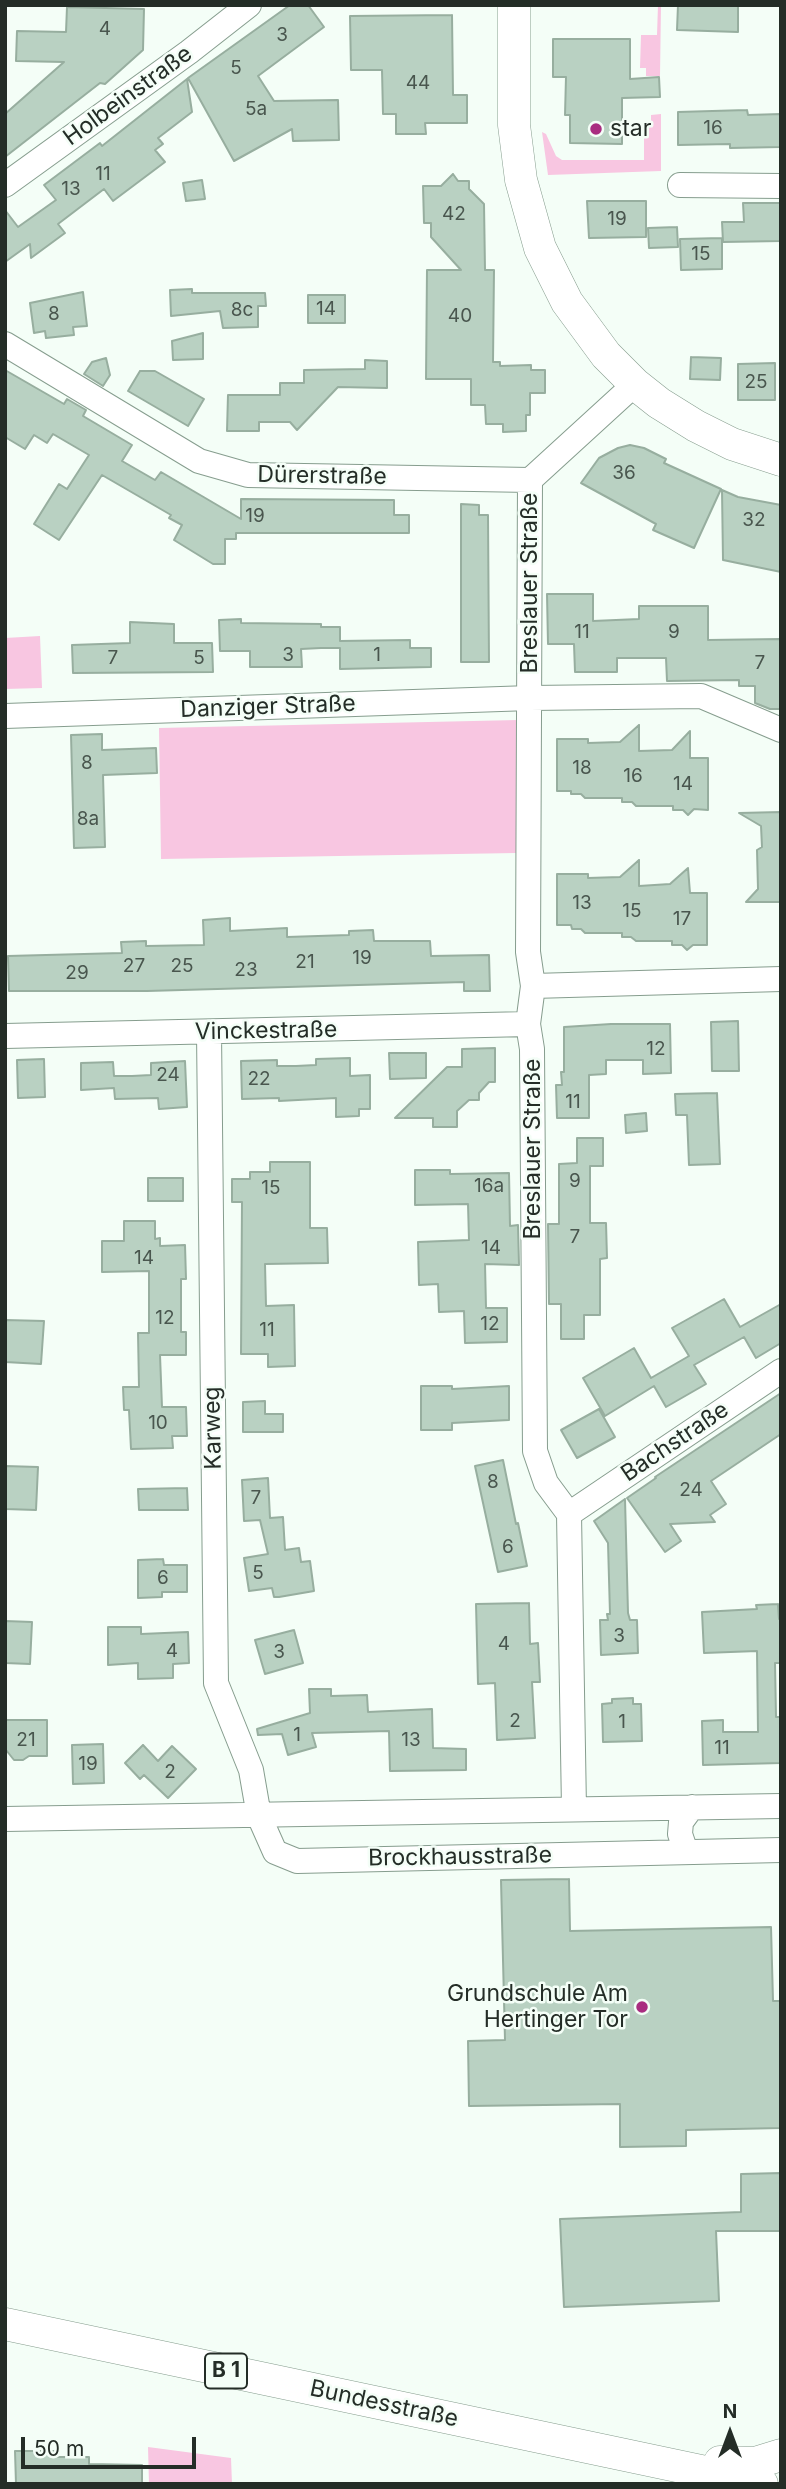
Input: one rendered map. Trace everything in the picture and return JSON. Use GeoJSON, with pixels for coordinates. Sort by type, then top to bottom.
{"type":"FeatureCollection","features":[{"type":"Feature","properties":{"kind":"main road"},"geometry":{"type":"LineString","coordinates":[[514,5],[514,125],[521,180],[540,248],[566,302],[606,355],[659,403],[732,444],[781,460]]}},
{"type":"Feature","properties":{"kind":"main road","name":"Bundesstraße"},"geometry":{"type":"LineString","coordinates":[[5,2324],[762,2484]]}},
{"type":"Feature","properties":{"kind":"main road"},"geometry":{"type":"LineString","coordinates":[[642,2459],[755,2463],[781,2455]]}},
{"type":"Feature","properties":{"kind":"main road"},"geometry":{"type":"LineString","coordinates":[[642,2459],[683,2484]]}},
{"type":"Feature","properties":{"kind":"street","name":"Holbeinstraße"},"geometry":{"type":"LineString","coordinates":[[5,185],[189,52],[249,5]]}},
{"type":"Feature","properties":{"kind":"street"},"geometry":{"type":"LineString","coordinates":[[680,185],[781,186]]}},
{"type":"Feature","properties":{"kind":"street","name":"Dürerstraße"},"geometry":{"type":"LineString","coordinates":[[5,344],[199,461],[248,475],[530,480]]}},
{"type":"Feature","properties":{"kind":"street"},"geometry":{"type":"LineString","coordinates":[[530,480],[635,384]]}},
{"type":"Feature","properties":{"kind":"street","name":"Breslauer Straße"},"geometry":{"type":"LineString","coordinates":[[530,480],[528,952],[533,986],[528,1024],[533,1049],[535,1451],[546,1483],[569,1514]]}},
{"type":"Feature","properties":{"kind":"street","name":"Danziger Straße"},"geometry":{"type":"LineString","coordinates":[[5,716],[530,698],[701,696],[781,730]]}},
{"type":"Feature","properties":{"kind":"street"},"geometry":{"type":"LineString","coordinates":[[533,986],[781,979]]}},
{"type":"Feature","properties":{"kind":"street","name":"Vinckestraße"},"geometry":{"type":"LineString","coordinates":[[5,1036],[528,1024]]}},
{"type":"Feature","properties":{"kind":"street","name":"Karweg"},"geometry":{"type":"LineString","coordinates":[[209,1032],[216,1683],[251,1770],[259,1816]]}},
{"type":"Feature","properties":{"kind":"street","name":"Bachstraße"},"geometry":{"type":"LineString","coordinates":[[569,1514],[781,1370]]}},
{"type":"Feature","properties":{"kind":"street"},"geometry":{"type":"LineString","coordinates":[[569,1514],[574,1810]]}},
{"type":"Feature","properties":{"kind":"street","name":"Brockhausstraße"},"geometry":{"type":"LineString","coordinates":[[5,1819],[781,1805]]}},
{"type":"Feature","properties":{"kind":"street"},"geometry":{"type":"LineString","coordinates":[[686,1852],[680,1834],[681,1822],[692,1807]]}},
{"type":"Feature","properties":{"kind":"street","name":"Brockhausstraße"},"geometry":{"type":"LineString","coordinates":[[259,1816],[275,1852],[297,1861],[781,1850]]}},
{"type":"Feature","properties":{"kind":"shaded area"},"geometry":{"type":"Polygon","coordinates":[[[658,5],[661,5],[660,76],[646,76],[646,68],[640,68],[641,35],[657,35],[658,5]]]}},
{"type":"Feature","properties":{"kind":"shaded area"},"geometry":{"type":"Polygon","coordinates":[[[661,114],[661,171],[548,175],[542,132],[546,134],[556,156],[562,160],[644,160],[644,126],[651,126],[651,115],[661,114]]]}},
{"type":"Feature","properties":{"kind":"shaded area"},"geometry":{"type":"Polygon","coordinates":[[[40,636],[42,688],[5,689],[5,638],[40,636]]]}},
{"type":"Feature","properties":{"kind":"shaded area"},"geometry":{"type":"Polygon","coordinates":[[[518,720],[516,853],[161,859],[159,728],[518,720]]]}},
{"type":"Feature","properties":{"kind":"shaded area"},"geometry":{"type":"Polygon","coordinates":[[[148,2447],[231,2458],[232,2484],[149,2484],[148,2447]]]}},
{"type":"Feature","properties":{"kind":"building"},"geometry":{"type":"Polygon","coordinates":[[[290,5],[308,5],[324,27],[258,76],[274,101],[338,100],[339,140],[293,141],[292,129],[234,161],[188,78],[290,5]]]}},
{"type":"Feature","properties":{"kind":"building"},"geometry":{"type":"Polygon","coordinates":[[[678,5],[738,5],[738,32],[677,30],[678,5]]]}},
{"type":"Feature","properties":{"kind":"building"},"geometry":{"type":"Polygon","coordinates":[[[67,7],[144,9],[143,50],[105,84],[100,83],[5,157],[5,114],[64,62],[16,61],[17,31],[66,32],[67,7]]]}},
{"type":"Feature","properties":{"kind":"building"},"geometry":{"type":"Polygon","coordinates":[[[452,15],[453,95],[467,95],[467,123],[425,123],[426,134],[396,134],[396,114],[383,114],[382,70],[351,70],[350,16],[452,15]]]}},
{"type":"Feature","properties":{"kind":"building"},"geometry":{"type":"Polygon","coordinates":[[[553,39],[630,39],[630,79],[659,77],[660,97],[622,98],[622,144],[570,143],[570,115],[565,115],[566,77],[553,77],[553,39]]]}},
{"type":"Feature","properties":{"kind":"building"},"geometry":{"type":"Polygon","coordinates":[[[187,79],[192,112],[158,138],[163,144],[155,150],[165,162],[113,201],[104,189],[58,224],[65,233],[31,258],[30,244],[5,262],[5,210],[18,227],[56,200],[44,185],[100,143],[102,146],[187,79]]]}},
{"type":"Feature","properties":{"kind":"building"},"geometry":{"type":"Polygon","coordinates":[[[747,110],[748,115],[781,114],[781,147],[678,145],[678,112],[747,110]]]}},
{"type":"Feature","properties":{"kind":"building"},"geometry":{"type":"Polygon","coordinates":[[[453,174],[458,181],[469,181],[469,189],[484,204],[485,270],[494,270],[493,362],[500,362],[500,366],[531,365],[531,370],[545,370],[545,393],[530,393],[530,415],[526,415],[526,431],[503,432],[503,424],[486,424],[485,405],[471,405],[471,379],[426,379],[427,270],[461,270],[431,237],[431,223],[424,223],[423,186],[441,186],[453,174]]]}},
{"type":"Feature","properties":{"kind":"building"},"geometry":{"type":"Polygon","coordinates":[[[202,180],[205,199],[186,201],[183,183],[202,180]]]}},
{"type":"Feature","properties":{"kind":"building"},"geometry":{"type":"Polygon","coordinates":[[[587,201],[646,201],[646,237],[589,238],[587,201]]]}},
{"type":"Feature","properties":{"kind":"building"},"geometry":{"type":"Polygon","coordinates":[[[743,203],[781,203],[781,241],[723,242],[722,222],[744,222],[743,203]]]}},
{"type":"Feature","properties":{"kind":"building"},"geometry":{"type":"Polygon","coordinates":[[[677,227],[678,247],[649,248],[648,228],[677,227]]]}},
{"type":"Feature","properties":{"kind":"building"},"geometry":{"type":"Polygon","coordinates":[[[722,238],[722,269],[681,270],[680,239],[722,238]]]}},
{"type":"Feature","properties":{"kind":"building"},"geometry":{"type":"Polygon","coordinates":[[[192,289],[192,293],[265,293],[266,306],[258,306],[258,327],[223,328],[220,311],[171,316],[170,290],[192,289]]]}},
{"type":"Feature","properties":{"kind":"building"},"geometry":{"type":"Polygon","coordinates":[[[83,292],[87,326],[73,327],[74,335],[46,338],[45,331],[34,333],[30,303],[83,292]]]}},
{"type":"Feature","properties":{"kind":"building"},"geometry":{"type":"Polygon","coordinates":[[[308,295],[345,295],[345,323],[308,323],[308,295]]]}},
{"type":"Feature","properties":{"kind":"building"},"geometry":{"type":"Polygon","coordinates":[[[203,333],[203,359],[173,360],[172,341],[203,333]]]}},
{"type":"Feature","properties":{"kind":"building"},"geometry":{"type":"Polygon","coordinates":[[[691,357],[721,358],[720,380],[690,379],[691,357]]]}},
{"type":"Feature","properties":{"kind":"building"},"geometry":{"type":"Polygon","coordinates":[[[106,358],[110,375],[103,386],[84,374],[92,362],[106,358]]]}},
{"type":"Feature","properties":{"kind":"building"},"geometry":{"type":"Polygon","coordinates":[[[365,360],[387,361],[387,388],[338,387],[297,430],[290,422],[259,422],[259,431],[227,431],[228,395],[280,395],[280,383],[304,383],[304,370],[365,369],[365,360]]]}},
{"type":"Feature","properties":{"kind":"building"},"geometry":{"type":"Polygon","coordinates":[[[775,363],[775,400],[738,400],[738,364],[775,363]]]}},
{"type":"Feature","properties":{"kind":"building"},"geometry":{"type":"Polygon","coordinates":[[[5,370],[64,404],[67,399],[86,410],[83,416],[132,445],[122,461],[155,480],[161,472],[241,519],[241,499],[394,500],[394,515],[409,515],[409,533],[236,533],[236,539],[225,539],[225,564],[213,564],[174,540],[182,525],[169,518],[171,515],[102,475],[59,540],[34,524],[59,484],[67,489],[89,455],[53,434],[47,443],[34,435],[25,449],[5,437],[5,370]]]}},
{"type":"Feature","properties":{"kind":"building"},"geometry":{"type":"Polygon","coordinates":[[[140,371],[155,371],[204,399],[188,426],[128,391],[140,371]]]}},
{"type":"Feature","properties":{"kind":"building"},"geometry":{"type":"Polygon","coordinates":[[[630,445],[644,448],[666,459],[664,463],[721,489],[694,548],[653,530],[656,524],[581,483],[599,458],[630,445]]]}},
{"type":"Feature","properties":{"kind":"building"},"geometry":{"type":"Polygon","coordinates":[[[722,490],[738,497],[781,505],[781,572],[723,560],[722,490]]]}},
{"type":"Feature","properties":{"kind":"building"},"geometry":{"type":"Polygon","coordinates":[[[461,504],[479,505],[479,515],[488,515],[489,662],[461,662],[461,504]]]}},
{"type":"Feature","properties":{"kind":"building"},"geometry":{"type":"Polygon","coordinates":[[[547,594],[593,594],[593,621],[639,619],[639,606],[708,606],[708,640],[781,639],[781,709],[770,709],[755,703],[755,686],[739,686],[739,680],[667,681],[666,658],[617,658],[617,672],[575,672],[574,644],[548,644],[547,594]]]}},
{"type":"Feature","properties":{"kind":"building"},"geometry":{"type":"Polygon","coordinates":[[[241,619],[241,623],[321,624],[321,627],[340,627],[340,641],[410,640],[410,648],[431,648],[431,667],[340,669],[340,648],[321,648],[301,649],[302,667],[250,667],[250,651],[220,651],[219,620],[241,619]]]}},
{"type":"Feature","properties":{"kind":"building"},"geometry":{"type":"Polygon","coordinates":[[[130,622],[174,624],[174,643],[212,643],[213,672],[73,673],[72,645],[130,643],[130,622]]]}},
{"type":"Feature","properties":{"kind":"building"},"geometry":{"type":"Polygon","coordinates":[[[639,725],[639,751],[672,750],[690,731],[690,758],[708,758],[708,810],[694,809],[688,815],[683,810],[673,810],[673,806],[636,806],[632,802],[622,802],[622,798],[585,798],[581,794],[571,794],[571,791],[557,791],[557,739],[588,739],[588,743],[620,742],[639,725]]]}},
{"type":"Feature","properties":{"kind":"building"},"geometry":{"type":"Polygon","coordinates":[[[102,734],[102,750],[156,748],[157,773],[103,775],[105,847],[74,848],[71,735],[102,734]]]}},
{"type":"Feature","properties":{"kind":"building"},"geometry":{"type":"Polygon","coordinates":[[[781,812],[781,902],[746,902],[758,889],[757,850],[762,847],[761,826],[739,813],[781,812]]]}},
{"type":"Feature","properties":{"kind":"building"},"geometry":{"type":"Polygon","coordinates":[[[639,860],[639,886],[670,884],[688,868],[690,893],[707,893],[707,945],[693,945],[687,950],[682,945],[672,945],[672,941],[636,941],[631,937],[622,937],[622,933],[585,933],[581,929],[572,929],[571,925],[557,925],[557,874],[588,874],[588,878],[620,877],[639,860]]]}},
{"type":"Feature","properties":{"kind":"building"},"geometry":{"type":"Polygon","coordinates":[[[230,918],[230,931],[287,928],[287,937],[349,935],[349,931],[373,930],[374,941],[430,941],[431,956],[489,955],[490,991],[464,991],[464,982],[147,991],[9,991],[8,956],[122,953],[121,942],[146,941],[146,946],[204,945],[203,920],[230,918]]]}},
{"type":"Feature","properties":{"kind":"building"},"geometry":{"type":"Polygon","coordinates":[[[738,1021],[739,1071],[712,1071],[711,1022],[738,1021]]]}},
{"type":"Feature","properties":{"kind":"building"},"geometry":{"type":"Polygon","coordinates":[[[670,1024],[671,1073],[643,1074],[643,1060],[606,1060],[606,1074],[589,1075],[589,1118],[557,1118],[556,1085],[562,1085],[561,1072],[564,1072],[564,1027],[670,1024]]]}},
{"type":"Feature","properties":{"kind":"building"},"geometry":{"type":"Polygon","coordinates":[[[495,1048],[495,1082],[489,1082],[479,1093],[479,1100],[469,1100],[457,1111],[457,1127],[433,1127],[433,1118],[395,1118],[447,1067],[462,1067],[462,1049],[495,1048]]]}},
{"type":"Feature","properties":{"kind":"building"},"geometry":{"type":"Polygon","coordinates":[[[389,1053],[426,1053],[426,1078],[390,1079],[389,1053]]]}},
{"type":"Feature","properties":{"kind":"building"},"geometry":{"type":"Polygon","coordinates":[[[350,1058],[350,1076],[370,1075],[370,1109],[359,1109],[359,1116],[336,1117],[336,1098],[279,1101],[279,1098],[242,1099],[241,1061],[277,1060],[277,1066],[296,1066],[316,1065],[316,1059],[350,1058]]]}},
{"type":"Feature","properties":{"kind":"building"},"geometry":{"type":"Polygon","coordinates":[[[44,1059],[45,1097],[18,1098],[17,1060],[44,1059]]]}},
{"type":"Feature","properties":{"kind":"building"},"geometry":{"type":"Polygon","coordinates":[[[185,1061],[187,1107],[159,1109],[158,1098],[115,1099],[114,1088],[81,1090],[81,1063],[113,1062],[114,1076],[132,1076],[151,1075],[151,1063],[185,1061]]]}},
{"type":"Feature","properties":{"kind":"building"},"geometry":{"type":"Polygon","coordinates":[[[717,1093],[720,1164],[689,1165],[687,1115],[676,1115],[675,1094],[717,1093]]]}},
{"type":"Feature","properties":{"kind":"building"},"geometry":{"type":"Polygon","coordinates":[[[646,1113],[647,1131],[626,1133],[625,1115],[646,1113]]]}},
{"type":"Feature","properties":{"kind":"building"},"geometry":{"type":"Polygon","coordinates":[[[577,1138],[603,1138],[603,1166],[590,1166],[590,1223],[606,1223],[607,1258],[600,1259],[600,1315],[584,1315],[584,1339],[561,1339],[561,1304],[549,1304],[548,1224],[559,1224],[559,1164],[577,1163],[577,1138]]]}},
{"type":"Feature","properties":{"kind":"building"},"geometry":{"type":"Polygon","coordinates":[[[270,1162],[310,1162],[310,1228],[327,1228],[328,1263],[265,1264],[266,1306],[294,1305],[295,1366],[268,1367],[268,1354],[241,1354],[242,1202],[232,1202],[232,1179],[250,1179],[250,1172],[270,1172],[270,1162]]]}},
{"type":"Feature","properties":{"kind":"building"},"geometry":{"type":"Polygon","coordinates":[[[415,1170],[450,1170],[450,1174],[509,1173],[510,1226],[518,1225],[519,1265],[485,1264],[486,1308],[507,1308],[507,1342],[465,1343],[464,1311],[439,1312],[438,1284],[419,1285],[418,1242],[469,1240],[468,1204],[415,1205],[415,1170]]]}},
{"type":"Feature","properties":{"kind":"building"},"geometry":{"type":"Polygon","coordinates":[[[148,1178],[183,1178],[183,1201],[148,1201],[148,1178]]]}},
{"type":"Feature","properties":{"kind":"building"},"geometry":{"type":"Polygon","coordinates":[[[124,1221],[155,1221],[155,1239],[160,1238],[160,1246],[185,1245],[186,1279],[181,1279],[181,1332],[186,1332],[186,1355],[160,1355],[162,1407],[186,1407],[187,1436],[172,1436],[173,1448],[131,1449],[129,1410],[124,1410],[123,1387],[139,1387],[138,1333],[149,1333],[149,1271],[102,1272],[102,1241],[124,1241],[124,1221]]]}},
{"type":"Feature","properties":{"kind":"building"},"geometry":{"type":"Polygon","coordinates":[[[724,1299],[740,1327],[781,1304],[781,1343],[756,1358],[744,1337],[694,1365],[706,1384],[666,1407],[654,1386],[605,1416],[583,1378],[634,1348],[651,1378],[689,1356],[672,1328],[724,1299]]]}},
{"type":"Feature","properties":{"kind":"building"},"geometry":{"type":"Polygon","coordinates":[[[5,1320],[44,1321],[41,1364],[5,1362],[5,1320]]]}},
{"type":"Feature","properties":{"kind":"building"},"geometry":{"type":"Polygon","coordinates":[[[421,1386],[452,1386],[452,1389],[509,1386],[509,1420],[452,1423],[452,1430],[421,1430],[421,1386]]]}},
{"type":"Feature","properties":{"kind":"building"},"geometry":{"type":"Polygon","coordinates":[[[781,1393],[781,1434],[711,1481],[726,1504],[710,1515],[715,1522],[670,1524],[681,1541],[665,1552],[627,1498],[781,1393]]]}},
{"type":"Feature","properties":{"kind":"building"},"geometry":{"type":"Polygon","coordinates":[[[265,1401],[265,1414],[283,1414],[283,1432],[243,1432],[243,1402],[265,1401]]]}},
{"type":"Feature","properties":{"kind":"building"},"geometry":{"type":"Polygon","coordinates":[[[599,1409],[615,1437],[577,1458],[561,1430],[599,1409]]]}},
{"type":"Feature","properties":{"kind":"building"},"geometry":{"type":"Polygon","coordinates":[[[503,1460],[527,1566],[498,1572],[475,1466],[503,1460]]]}},
{"type":"Feature","properties":{"kind":"building"},"geometry":{"type":"Polygon","coordinates":[[[5,1466],[38,1467],[36,1510],[5,1509],[5,1466]]]}},
{"type":"Feature","properties":{"kind":"building"},"geometry":{"type":"Polygon","coordinates":[[[268,1478],[270,1518],[283,1517],[285,1550],[299,1548],[301,1562],[310,1561],[314,1591],[274,1597],[272,1588],[249,1591],[244,1558],[268,1554],[260,1520],[244,1521],[242,1480],[268,1478]]]}},
{"type":"Feature","properties":{"kind":"building"},"geometry":{"type":"Polygon","coordinates":[[[187,1488],[188,1510],[139,1510],[138,1489],[187,1488]]]}},
{"type":"Feature","properties":{"kind":"building"},"geometry":{"type":"Polygon","coordinates":[[[625,1499],[628,1613],[630,1620],[637,1620],[638,1653],[601,1655],[600,1620],[608,1620],[607,1614],[610,1614],[608,1543],[594,1521],[625,1499]]]}},
{"type":"Feature","properties":{"kind":"building"},"geometry":{"type":"Polygon","coordinates":[[[163,1559],[164,1565],[187,1565],[187,1592],[162,1592],[162,1597],[138,1598],[138,1560],[163,1559]]]}},
{"type":"Feature","properties":{"kind":"building"},"geometry":{"type":"Polygon","coordinates":[[[529,1603],[530,1644],[538,1643],[540,1682],[532,1682],[535,1738],[497,1740],[495,1683],[478,1684],[476,1604],[529,1603]]]}},
{"type":"Feature","properties":{"kind":"building"},"geometry":{"type":"Polygon","coordinates":[[[778,1604],[781,1619],[781,1663],[775,1663],[776,1717],[781,1717],[781,1763],[703,1765],[702,1721],[723,1720],[723,1732],[758,1732],[757,1651],[704,1653],[702,1612],[757,1609],[756,1605],[778,1604]]]}},
{"type":"Feature","properties":{"kind":"building"},"geometry":{"type":"Polygon","coordinates":[[[5,1621],[32,1622],[30,1664],[5,1663],[5,1621]]]}},
{"type":"Feature","properties":{"kind":"building"},"geometry":{"type":"Polygon","coordinates":[[[108,1627],[141,1627],[141,1634],[188,1632],[189,1663],[173,1664],[173,1678],[138,1679],[138,1663],[108,1665],[108,1627]]]}},
{"type":"Feature","properties":{"kind":"building"},"geometry":{"type":"Polygon","coordinates":[[[294,1630],[303,1663],[265,1674],[255,1640],[294,1630]]]}},
{"type":"Feature","properties":{"kind":"building"},"geometry":{"type":"Polygon","coordinates":[[[309,1689],[331,1689],[331,1696],[367,1695],[368,1712],[432,1709],[433,1748],[466,1749],[466,1770],[390,1771],[389,1731],[312,1733],[316,1747],[288,1755],[282,1734],[258,1735],[257,1729],[310,1713],[309,1689]]]}},
{"type":"Feature","properties":{"kind":"building"},"geometry":{"type":"Polygon","coordinates":[[[633,1698],[633,1704],[641,1704],[642,1741],[603,1742],[602,1704],[612,1703],[612,1699],[633,1698]]]}},
{"type":"Feature","properties":{"kind":"building"},"geometry":{"type":"Polygon","coordinates":[[[5,1720],[47,1720],[47,1756],[29,1756],[23,1760],[14,1760],[6,1750],[5,1720]]]}},
{"type":"Feature","properties":{"kind":"building"},"geometry":{"type":"Polygon","coordinates":[[[103,1744],[104,1783],[73,1784],[72,1745],[103,1744]]]}},
{"type":"Feature","properties":{"kind":"building"},"geometry":{"type":"Polygon","coordinates":[[[143,1745],[158,1761],[172,1746],[196,1769],[168,1798],[144,1775],[140,1779],[125,1763],[143,1745]]]}},
{"type":"Feature","properties":{"kind":"building","name":"Grundschule Am Hertinger Tor"},"geometry":{"type":"Polygon","coordinates":[[[569,1879],[570,1931],[771,1927],[773,2001],[781,2001],[781,2128],[686,2130],[686,2146],[620,2147],[620,2104],[469,2106],[468,2041],[505,2040],[501,1880],[569,1879]]]}},
{"type":"Feature","properties":{"kind":"building"},"geometry":{"type":"Polygon","coordinates":[[[781,2173],[781,2231],[716,2231],[719,2301],[564,2307],[560,2219],[741,2212],[741,2174],[781,2173]]]}},
{"type":"Feature","properties":{"kind":"building"},"geometry":{"type":"Polygon","coordinates":[[[15,2451],[54,2451],[54,2457],[89,2457],[89,2464],[142,2465],[142,2484],[16,2484],[15,2451]]]}},
{"type":"Feature","properties":{"kind":"place","name":"star"},"geometry":{"type":"Point","coordinates":[596,129]}},
{"type":"Feature","properties":{"kind":"place","name":"Grundschule Am Hertinger Tor"},"geometry":{"type":"Point","coordinates":[642,2007]}}]}
